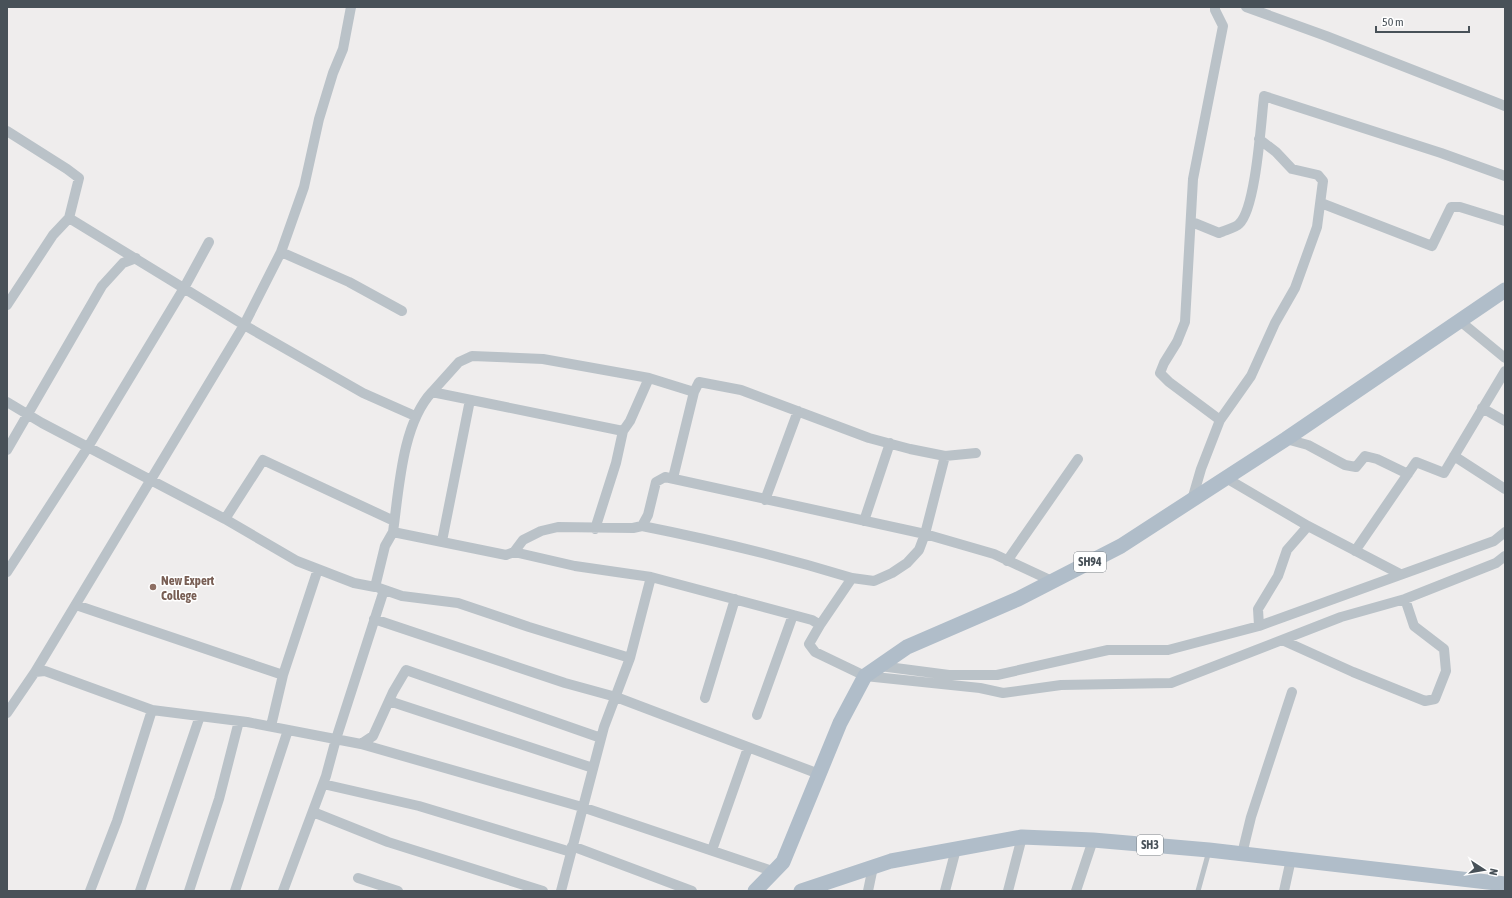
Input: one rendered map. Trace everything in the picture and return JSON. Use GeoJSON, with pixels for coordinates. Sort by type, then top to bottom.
{"type":"FeatureCollection","features":[{"type":"Feature","properties":{"kind":"main road","name":"SH94"},"geometry":{"type":"LineString","coordinates":[[755,891],[783,862],[840,723],[865,676],[907,647],[1018,599],[1121,546],[1286,439],[1505,290]]}},
{"type":"Feature","properties":{"kind":"main road","name":"SH3"},"geometry":{"type":"LineString","coordinates":[[801,891],[891,861],[1022,837],[1093,840],[1209,850],[1505,884]]}},
{"type":"Feature","properties":{"kind":"street"},"geometry":{"type":"LineString","coordinates":[[7,713],[12,698],[35,672],[244,325],[281,252],[304,187],[318,120],[333,73],[343,49],[351,7]]}},
{"type":"Feature","properties":{"kind":"street"},"geometry":{"type":"LineString","coordinates":[[1215,7],[1223,26],[1193,179],[1192,222],[1185,322],[1178,342],[1164,363],[1160,373],[1168,382],[1220,420]]}},
{"type":"Feature","properties":{"kind":"street"},"geometry":{"type":"LineString","coordinates":[[1246,7],[1333,38],[1505,106]]}},
{"type":"Feature","properties":{"kind":"street"},"geometry":{"type":"LineString","coordinates":[[1192,222],[1219,232],[1239,225],[1247,214],[1253,184],[1264,96],[1441,153],[1505,176]]}},
{"type":"Feature","properties":{"kind":"street"},"geometry":{"type":"LineString","coordinates":[[7,131],[80,178],[69,218],[53,235],[7,305]]}},
{"type":"Feature","properties":{"kind":"street"},"geometry":{"type":"LineString","coordinates":[[1192,500],[1201,469],[1220,420],[1251,376],[1275,323],[1295,288],[1317,227],[1322,203],[1323,181],[1318,175],[1292,169],[1276,152],[1259,139]]}},
{"type":"Feature","properties":{"kind":"street"},"geometry":{"type":"LineString","coordinates":[[1322,203],[1432,246],[1451,207],[1460,207],[1505,221]]}},
{"type":"Feature","properties":{"kind":"street"},"geometry":{"type":"LineString","coordinates":[[69,218],[244,325],[363,393],[415,416]]}},
{"type":"Feature","properties":{"kind":"street"},"geometry":{"type":"LineString","coordinates":[[7,572],[88,447],[184,288],[209,242]]}},
{"type":"Feature","properties":{"kind":"street"},"geometry":{"type":"LineString","coordinates":[[281,252],[349,282],[402,311]]}},
{"type":"Feature","properties":{"kind":"street"},"geometry":{"type":"LineString","coordinates":[[7,450],[29,415],[102,286],[123,263],[136,258]]}},
{"type":"Feature","properties":{"kind":"street"},"geometry":{"type":"LineString","coordinates":[[1460,321],[1505,358]]}},
{"type":"Feature","properties":{"kind":"street"},"geometry":{"type":"LineString","coordinates":[[283,891],[323,784],[374,619],[385,546],[393,532],[402,467],[415,416],[423,402],[459,362],[472,356],[543,359],[649,378],[694,392]]}},
{"type":"Feature","properties":{"kind":"street"},"geometry":{"type":"LineString","coordinates":[[1355,551],[1416,462],[1444,472],[1505,371]]}},
{"type":"Feature","properties":{"kind":"street"},"geometry":{"type":"LineString","coordinates":[[595,529],[616,463],[623,431],[630,421],[649,378]]}},
{"type":"Feature","properties":{"kind":"street"},"geometry":{"type":"LineString","coordinates":[[673,478],[694,392],[699,382],[734,389],[869,438],[945,456],[976,453]]}},
{"type":"Feature","properties":{"kind":"street"},"geometry":{"type":"LineString","coordinates":[[432,392],[623,431]]}},
{"type":"Feature","properties":{"kind":"street"},"geometry":{"type":"LineString","coordinates":[[442,541],[470,400]]}},
{"type":"Feature","properties":{"kind":"street"},"geometry":{"type":"LineString","coordinates":[[7,402],[88,447],[225,519],[297,561],[354,583],[402,596],[458,603],[529,627],[630,658]]}},
{"type":"Feature","properties":{"kind":"street"},"geometry":{"type":"LineString","coordinates":[[1482,408],[1505,421]]}},
{"type":"Feature","properties":{"kind":"street"},"geometry":{"type":"LineString","coordinates":[[765,500],[798,411]]}},
{"type":"Feature","properties":{"kind":"street"},"geometry":{"type":"LineString","coordinates":[[1286,439],[1308,445],[1345,465],[1356,467],[1365,456],[1377,459],[1408,474]]}},
{"type":"Feature","properties":{"kind":"street"},"geometry":{"type":"LineString","coordinates":[[864,521],[890,443]]}},
{"type":"Feature","properties":{"kind":"street"},"geometry":{"type":"LineString","coordinates":[[393,532],[506,555],[514,552],[523,540],[541,531],[558,527],[595,529],[633,528],[642,526],[793,560],[852,578],[874,581],[892,573],[907,563],[919,550],[925,534],[945,456]]}},
{"type":"Feature","properties":{"kind":"street"},"geometry":{"type":"LineString","coordinates":[[1454,456],[1505,489]]}},
{"type":"Feature","properties":{"kind":"street"},"geometry":{"type":"LineString","coordinates":[[1007,561],[1078,459]]}},
{"type":"Feature","properties":{"kind":"street"},"geometry":{"type":"LineString","coordinates":[[225,519],[263,460],[394,521]]}},
{"type":"Feature","properties":{"kind":"street"},"geometry":{"type":"LineString","coordinates":[[642,526],[648,515],[656,482],[665,477],[673,478],[765,500],[925,534],[994,554],[1052,581]]}},
{"type":"Feature","properties":{"kind":"street"},"geometry":{"type":"LineString","coordinates":[[1226,478],[1308,526],[1400,574]]}},
{"type":"Feature","properties":{"kind":"street"},"geometry":{"type":"LineString","coordinates":[[1259,626],[1258,609],[1278,576],[1287,550],[1308,526]]}},
{"type":"Feature","properties":{"kind":"street"},"geometry":{"type":"LineString","coordinates":[[880,666],[949,675],[997,675],[1108,650],[1168,650],[1259,626],[1494,541],[1505,532]]}},
{"type":"Feature","properties":{"kind":"street"},"geometry":{"type":"LineString","coordinates":[[514,552],[575,566],[651,577],[812,620],[820,625]]}},
{"type":"Feature","properties":{"kind":"street"},"geometry":{"type":"LineString","coordinates":[[852,578],[809,644],[815,652],[865,676],[980,688],[1003,693],[1062,686],[1171,683],[1217,667],[1341,617],[1405,599],[1496,563],[1505,556]]}},
{"type":"Feature","properties":{"kind":"street"},"geometry":{"type":"LineString","coordinates":[[271,726],[283,675],[318,569]]}},
{"type":"Feature","properties":{"kind":"street"},"geometry":{"type":"LineString","coordinates":[[561,891],[593,768],[630,658],[651,577]]}},
{"type":"Feature","properties":{"kind":"street"},"geometry":{"type":"LineString","coordinates":[[1282,640],[1353,672],[1425,701],[1435,698],[1446,671],[1444,649],[1414,626],[1405,599]]}},
{"type":"Feature","properties":{"kind":"street"},"geometry":{"type":"LineString","coordinates":[[706,698],[734,600]]}},
{"type":"Feature","properties":{"kind":"street"},"geometry":{"type":"LineString","coordinates":[[76,605],[283,675]]}},
{"type":"Feature","properties":{"kind":"street"},"geometry":{"type":"LineString","coordinates":[[757,715],[793,615]]}},
{"type":"Feature","properties":{"kind":"street"},"geometry":{"type":"LineString","coordinates":[[374,619],[565,683],[616,697],[819,774]]}},
{"type":"Feature","properties":{"kind":"street"},"geometry":{"type":"LineString","coordinates":[[361,744],[374,736],[389,701],[406,670],[602,738]]}},
{"type":"Feature","properties":{"kind":"street"},"geometry":{"type":"LineString","coordinates":[[35,672],[45,671],[152,710],[271,726],[361,744],[582,807],[775,872]]}},
{"type":"Feature","properties":{"kind":"street"},"geometry":{"type":"LineString","coordinates":[[1242,854],[1251,817],[1292,692]]}},
{"type":"Feature","properties":{"kind":"street"},"geometry":{"type":"LineString","coordinates":[[389,701],[593,768]]}},
{"type":"Feature","properties":{"kind":"street"},"geometry":{"type":"LineString","coordinates":[[90,891],[117,820],[152,710]]}},
{"type":"Feature","properties":{"kind":"street"},"geometry":{"type":"LineString","coordinates":[[140,891],[200,716]]}},
{"type":"Feature","properties":{"kind":"street"},"geometry":{"type":"LineString","coordinates":[[189,891],[219,799],[239,721]]}},
{"type":"Feature","properties":{"kind":"street"},"geometry":{"type":"LineString","coordinates":[[235,891],[288,730]]}},
{"type":"Feature","properties":{"kind":"street"},"geometry":{"type":"LineString","coordinates":[[712,850],[748,748]]}},
{"type":"Feature","properties":{"kind":"street"},"geometry":{"type":"LineString","coordinates":[[323,784],[419,806],[572,849],[692,891]]}},
{"type":"Feature","properties":{"kind":"street"},"geometry":{"type":"LineString","coordinates":[[313,812],[388,842],[543,891]]}},
{"type":"Feature","properties":{"kind":"street"},"geometry":{"type":"LineString","coordinates":[[1008,891],[1022,837]]}},
{"type":"Feature","properties":{"kind":"street"},"geometry":{"type":"LineString","coordinates":[[1076,891],[1093,840]]}},
{"type":"Feature","properties":{"kind":"street"},"geometry":{"type":"LineString","coordinates":[[945,891],[956,849]]}},
{"type":"Feature","properties":{"kind":"street"},"geometry":{"type":"LineString","coordinates":[[1284,891],[1291,859]]}},
{"type":"Feature","properties":{"kind":"street"},"geometry":{"type":"LineString","coordinates":[[868,891],[873,867]]}},
{"type":"Feature","properties":{"kind":"street"},"geometry":{"type":"LineString","coordinates":[[358,878],[398,891]]}},
{"type":"Feature","properties":{"kind":"lane"},"geometry":{"type":"LineString","coordinates":[[1198,891],[1209,850]]}},
{"type":"Feature","properties":{"kind":"place","name":"New Expert College"},"geometry":{"type":"Point","coordinates":[153,587]}}]}
